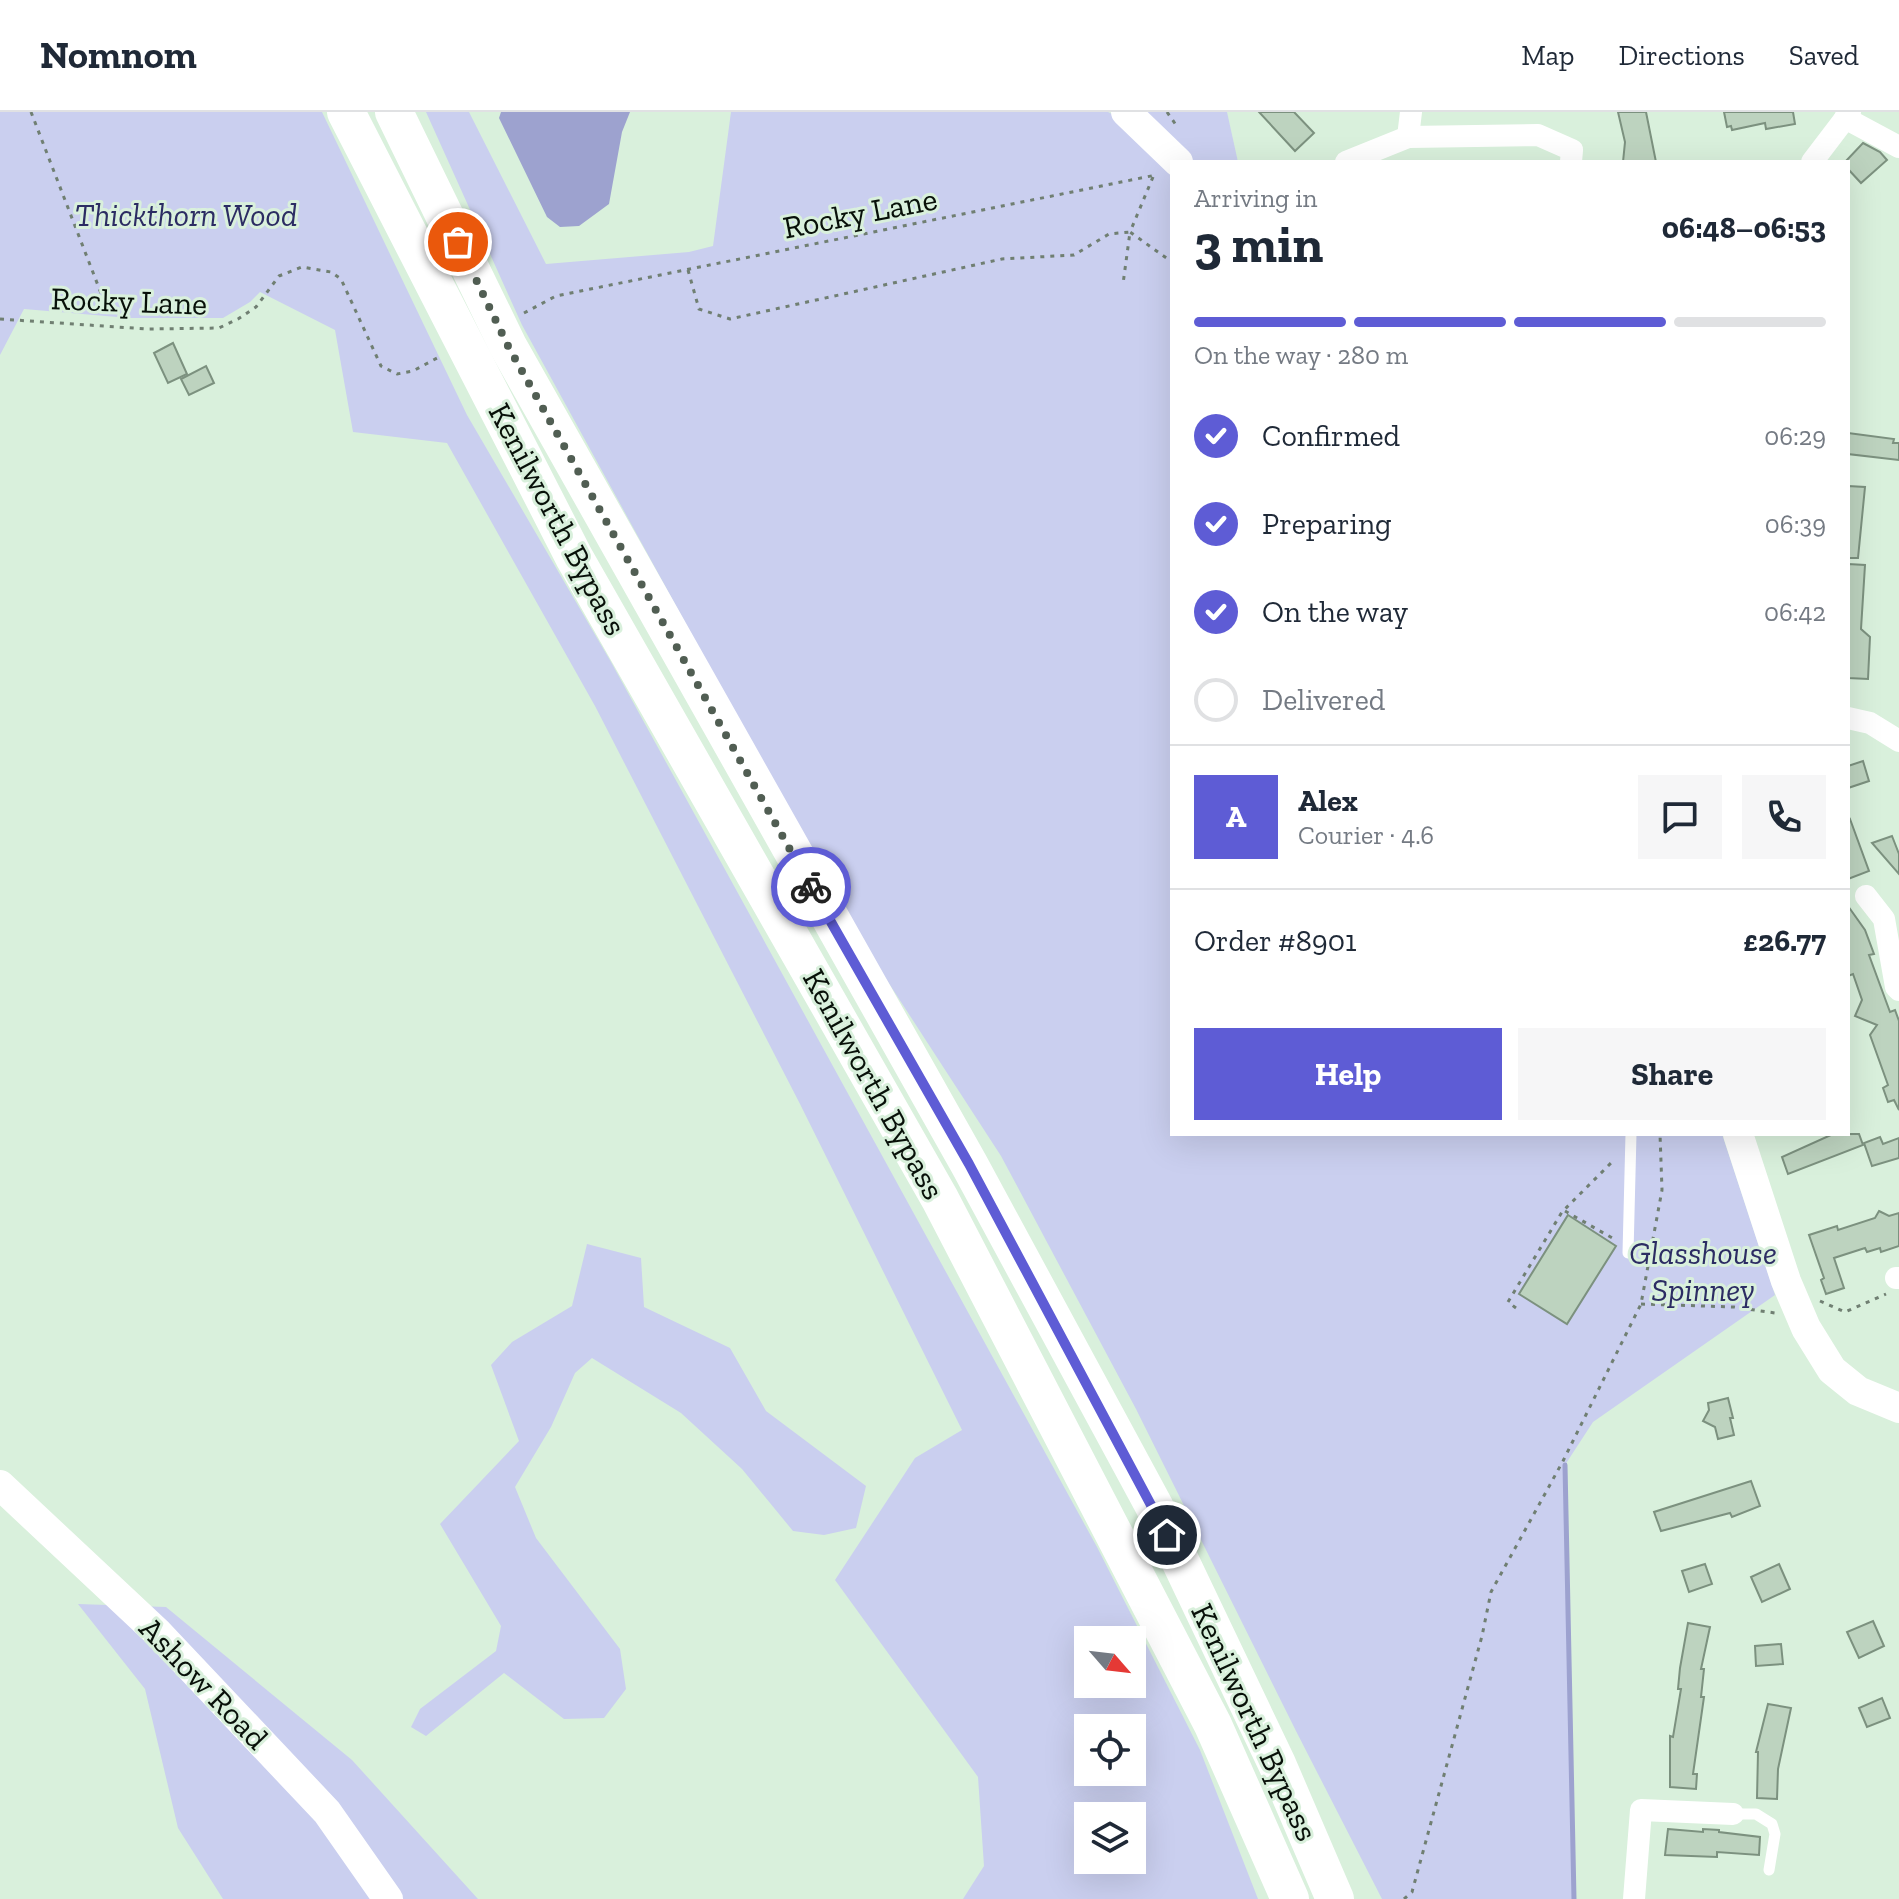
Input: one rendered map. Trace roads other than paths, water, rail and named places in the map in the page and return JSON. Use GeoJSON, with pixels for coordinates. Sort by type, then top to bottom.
{"type":"FeatureCollection","features":[{"type":"Feature","properties":{"kind":"highway","name":"Kenilworth Bypass"},"geometry":{"type":"LineString","coordinates":[[346,112],[574,557],[947,1213],[1213,1725],[1290,1899]]}},
{"type":"Feature","properties":{"kind":"highway","name":"Kenilworth Bypass"},"geometry":{"type":"LineString","coordinates":[[394,112],[508,346],[969,1164],[1154,1506],[1277,1764],[1335,1899]]}},
{"type":"Feature","properties":{"kind":"main road"},"geometry":{"type":"LineString","coordinates":[[1126,112],[1164,171]]}},
{"type":"Feature","properties":{"kind":"main road"},"geometry":{"type":"LineString","coordinates":[[1739,1136],[1786,1281],[1832,1370],[1858,1391],[1899,1408]]}},
{"type":"Feature","properties":{"kind":"main road","name":"Ashow Road"},"geometry":{"type":"LineString","coordinates":[[0,1485],[158,1633],[316,1801],[388,1899]]}},
{"type":"Feature","properties":{"kind":"street"},"geometry":{"type":"LineString","coordinates":[[1408,137],[1411,112]]}},
{"type":"Feature","properties":{"kind":"street"},"geometry":{"type":"LineString","coordinates":[[1813,160],[1847,115],[1899,147]]}},
{"type":"Feature","properties":{"kind":"street"},"geometry":{"type":"LineString","coordinates":[[1351,160],[1408,137],[1538,135],[1572,150],[1571,160]]}},
{"type":"Feature","properties":{"kind":"street"},"geometry":{"type":"LineString","coordinates":[[1850,718],[1870,723],[1899,741]]}},
{"type":"Feature","properties":{"kind":"street"},"geometry":{"type":"LineString","coordinates":[[1866,896],[1884,919],[1899,990]]}},
{"type":"Feature","properties":{"kind":"street"},"geometry":{"type":"LineString","coordinates":[[1634,1899],[1641,1810],[1733,1814]]}},
{"type":"Feature","properties":{"kind":"lane"},"geometry":{"type":"LineString","coordinates":[[1628,1250],[1631,1138]]}},
{"type":"Feature","properties":{"kind":"lane"},"geometry":{"type":"LineString","coordinates":[[1733,1814],[1756,1814],[1772,1824],[1775,1834],[1769,1870]]}},
{"type":"Feature","properties":{"kind":"waterway"},"geometry":{"type":"LineString","coordinates":[[1565,1465],[1574,1899]]}},
{"type":"Feature","properties":{"kind":"park label","name":"Thickthorn Wood"},"geometry":{"type":"Point","coordinates":[186,215]}},
{"type":"Feature","properties":{"kind":"park label","name":"Glasshouse Spinney"},"geometry":{"type":"Point","coordinates":[1703,1272]}}]}
